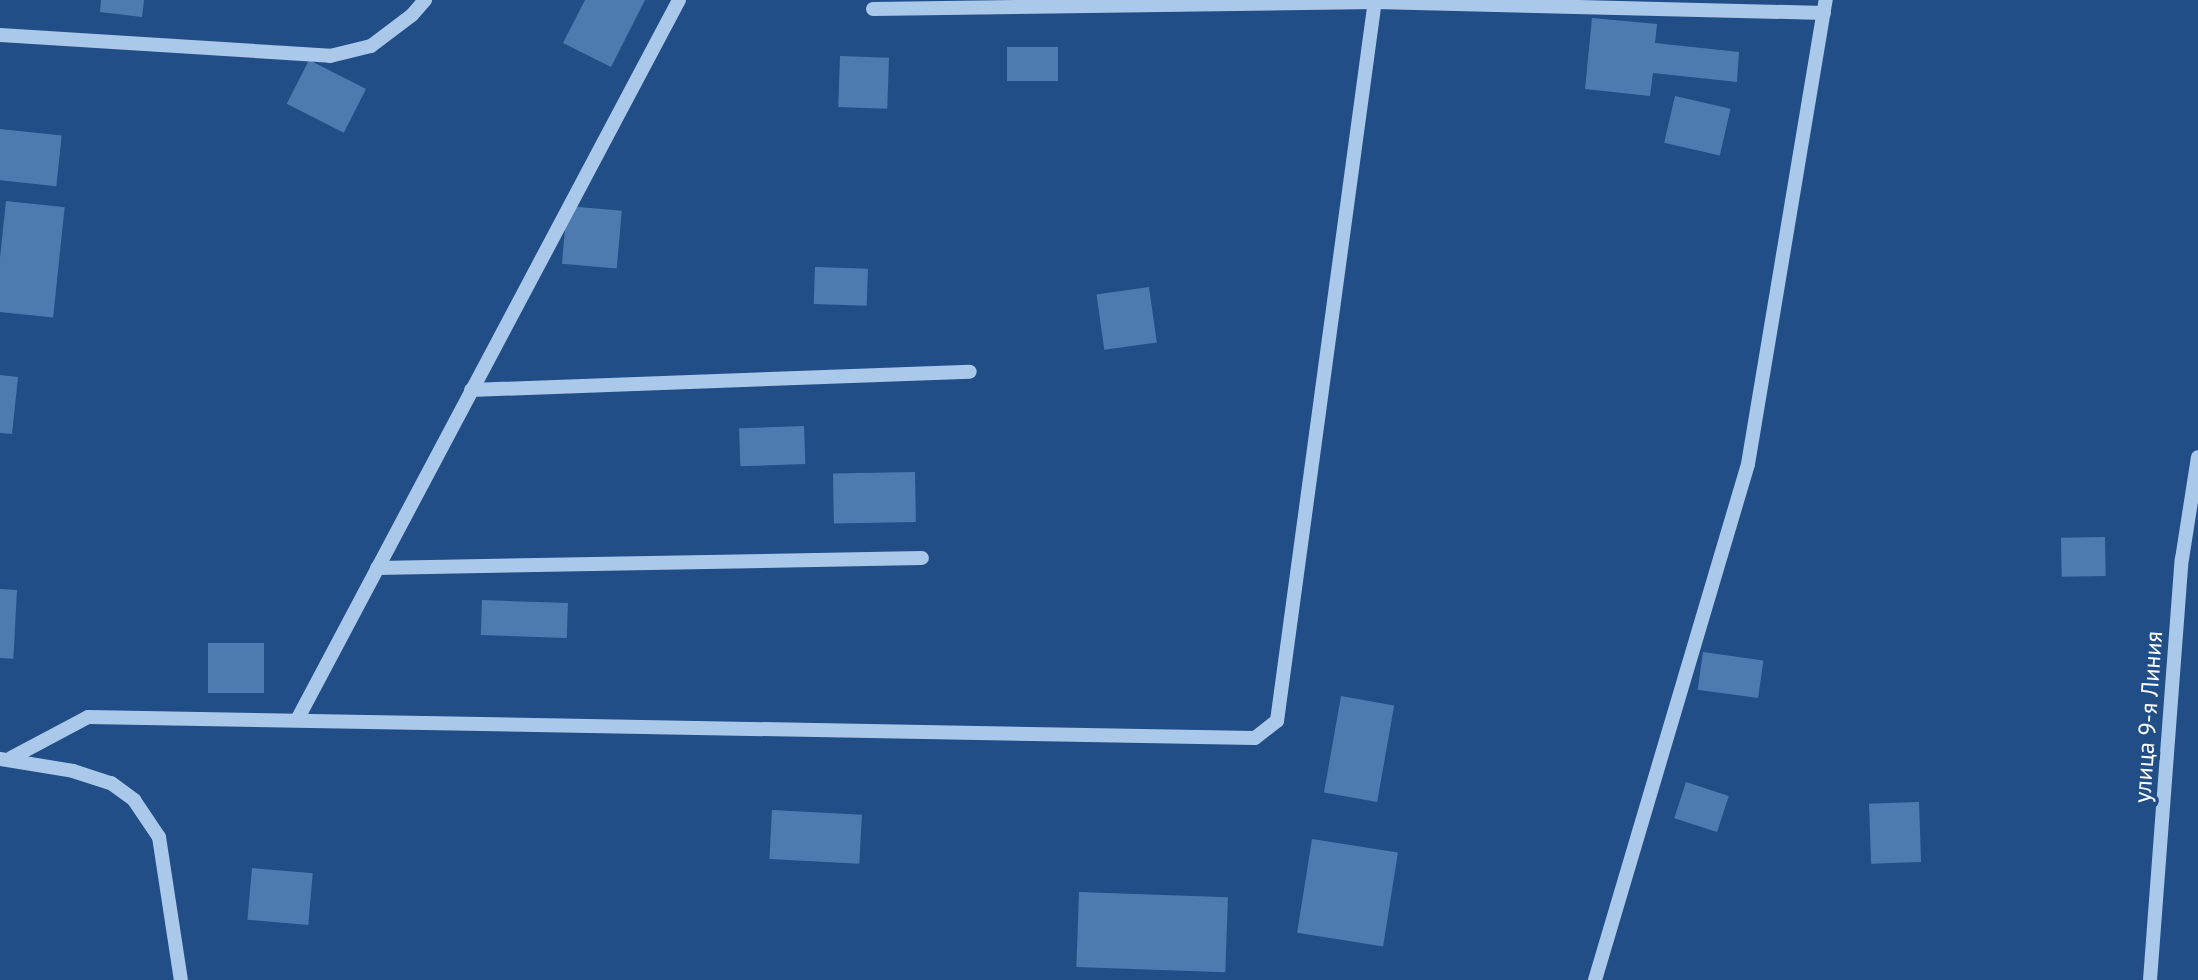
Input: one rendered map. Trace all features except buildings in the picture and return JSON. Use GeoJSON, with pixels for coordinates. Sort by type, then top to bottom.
{"type":"FeatureCollection","features":[{"type":"Feature","properties":{"kind":"street"},"geometry":{"type":"LineString","coordinates":[[0,35],[330,56],[371,46],[412,15],[425,0]]}},
{"type":"Feature","properties":{"kind":"street"},"geometry":{"type":"LineString","coordinates":[[297,720],[679,0]]}},
{"type":"Feature","properties":{"kind":"street"},"geometry":{"type":"LineString","coordinates":[[5,758],[88,717],[1255,738],[1277,721],[1375,1]]}},
{"type":"Feature","properties":{"kind":"street"},"geometry":{"type":"LineString","coordinates":[[873,9],[1375,1],[1825,6],[1748,464],[1595,980]]}},
{"type":"Feature","properties":{"kind":"street"},"geometry":{"type":"LineString","coordinates":[[471,390],[970,372]]}},
{"type":"Feature","properties":{"kind":"street","name":"улица 9-я Линия"},"geometry":{"type":"LineString","coordinates":[[2150,980],[2182,559],[2198,457]]}},
{"type":"Feature","properties":{"kind":"street"},"geometry":{"type":"LineString","coordinates":[[377,568],[922,558]]}},
{"type":"Feature","properties":{"kind":"street"},"geometry":{"type":"LineString","coordinates":[[5,758],[111,783],[134,800],[159,837],[181,980]]}}]}
